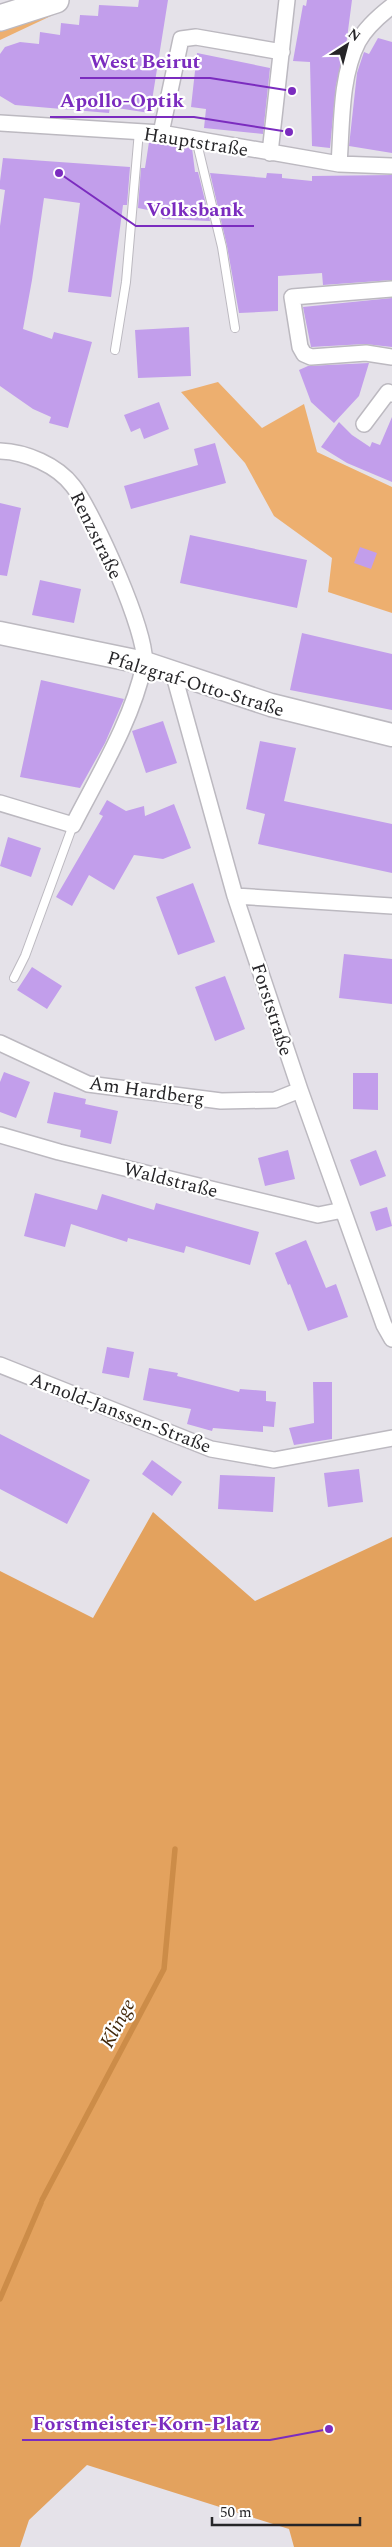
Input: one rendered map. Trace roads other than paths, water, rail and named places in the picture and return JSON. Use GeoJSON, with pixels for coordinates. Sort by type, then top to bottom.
{"type":"FeatureCollection","features":[{"type":"Feature","properties":{"kind":"main road"},"geometry":{"type":"LineString","coordinates":[[0,18],[56,0]]}},
{"type":"Feature","properties":{"kind":"street"},"geometry":{"type":"LineString","coordinates":[[270,153],[287,0]]}},
{"type":"Feature","properties":{"kind":"street"},"geometry":{"type":"LineString","coordinates":[[339,164],[348,70],[358,42],[374,21],[392,6]]}},
{"type":"Feature","properties":{"kind":"street"},"geometry":{"type":"LineString","coordinates":[[161,133],[181,39],[196,37],[282,52]]}},
{"type":"Feature","properties":{"kind":"street","name":"Hauptstraße"},"geometry":{"type":"LineString","coordinates":[[0,123],[161,133],[339,164],[392,166]]}},
{"type":"Feature","properties":{"kind":"street"},"geometry":{"type":"LineString","coordinates":[[392,289],[292,297],[300,347],[304,354],[311,357],[366,353],[392,357]]}},
{"type":"Feature","properties":{"kind":"street"},"geometry":{"type":"LineString","coordinates":[[364,424],[388,392],[392,394]]}},
{"type":"Feature","properties":{"kind":"street","name":"Renzstraße"},"geometry":{"type":"LineString","coordinates":[[0,451],[9,451],[49,464],[73,485],[90,514],[140,629],[145,663]]}},
{"type":"Feature","properties":{"kind":"street","name":"Pfalzgraf-Otto-Straße"},"geometry":{"type":"LineString","coordinates":[[0,633],[145,663],[271,705],[392,735]]}},
{"type":"Feature","properties":{"kind":"street"},"geometry":{"type":"LineString","coordinates":[[0,803],[73,824],[123,726],[145,663]]}},
{"type":"Feature","properties":{"kind":"street","name":"Forststraße"},"geometry":{"type":"LineString","coordinates":[[173,672],[235,896],[300,1090],[384,1325],[392,1339]]}},
{"type":"Feature","properties":{"kind":"street"},"geometry":{"type":"LineString","coordinates":[[235,896],[392,906]]}},
{"type":"Feature","properties":{"kind":"street","name":"Am Hardberg"},"geometry":{"type":"LineString","coordinates":[[0,1043],[88,1084],[221,1101],[275,1100],[300,1090]]}},
{"type":"Feature","properties":{"kind":"street","name":"Waldstraße"},"geometry":{"type":"LineString","coordinates":[[0,1135],[59,1152],[318,1215],[343,1210]]}},
{"type":"Feature","properties":{"kind":"street","name":"Arnold-Janssen-Straße"},"geometry":{"type":"LineString","coordinates":[[0,1365],[211,1449],[274,1460],[392,1438]]}},
{"type":"Feature","properties":{"kind":"lane"},"geometry":{"type":"LineString","coordinates":[[115,350],[126,282],[139,131]]}},
{"type":"Feature","properties":{"kind":"lane"},"geometry":{"type":"LineString","coordinates":[[196,138],[222,247],[235,328]]}},
{"type":"Feature","properties":{"kind":"lane"},"geometry":{"type":"LineString","coordinates":[[14,978],[25,956],[73,824]]}},
{"type":"Feature","properties":{"kind":"waterway","name":"Klinge"},"geometry":{"type":"LineString","coordinates":[[42,2200],[164,1969],[175,1849]]}},
{"type":"Feature","properties":{"kind":"waterway","name":"Klinge"},"geometry":{"type":"LineString","coordinates":[[0,2299],[41,2203]]}},
{"type":"Feature","properties":{"kind":"place","name":"West Beirut"},"geometry":{"type":"Point","coordinates":[292,91]}},
{"type":"Feature","properties":{"kind":"place","name":"Apollo-Optik"},"geometry":{"type":"Point","coordinates":[289,132]}},
{"type":"Feature","properties":{"kind":"place","name":"Volksbank"},"geometry":{"type":"Point","coordinates":[59,173]}},
{"type":"Feature","properties":{"kind":"place","name":"Forstmeister-Korn-Platz"},"geometry":{"type":"Point","coordinates":[329,2429]}}]}
